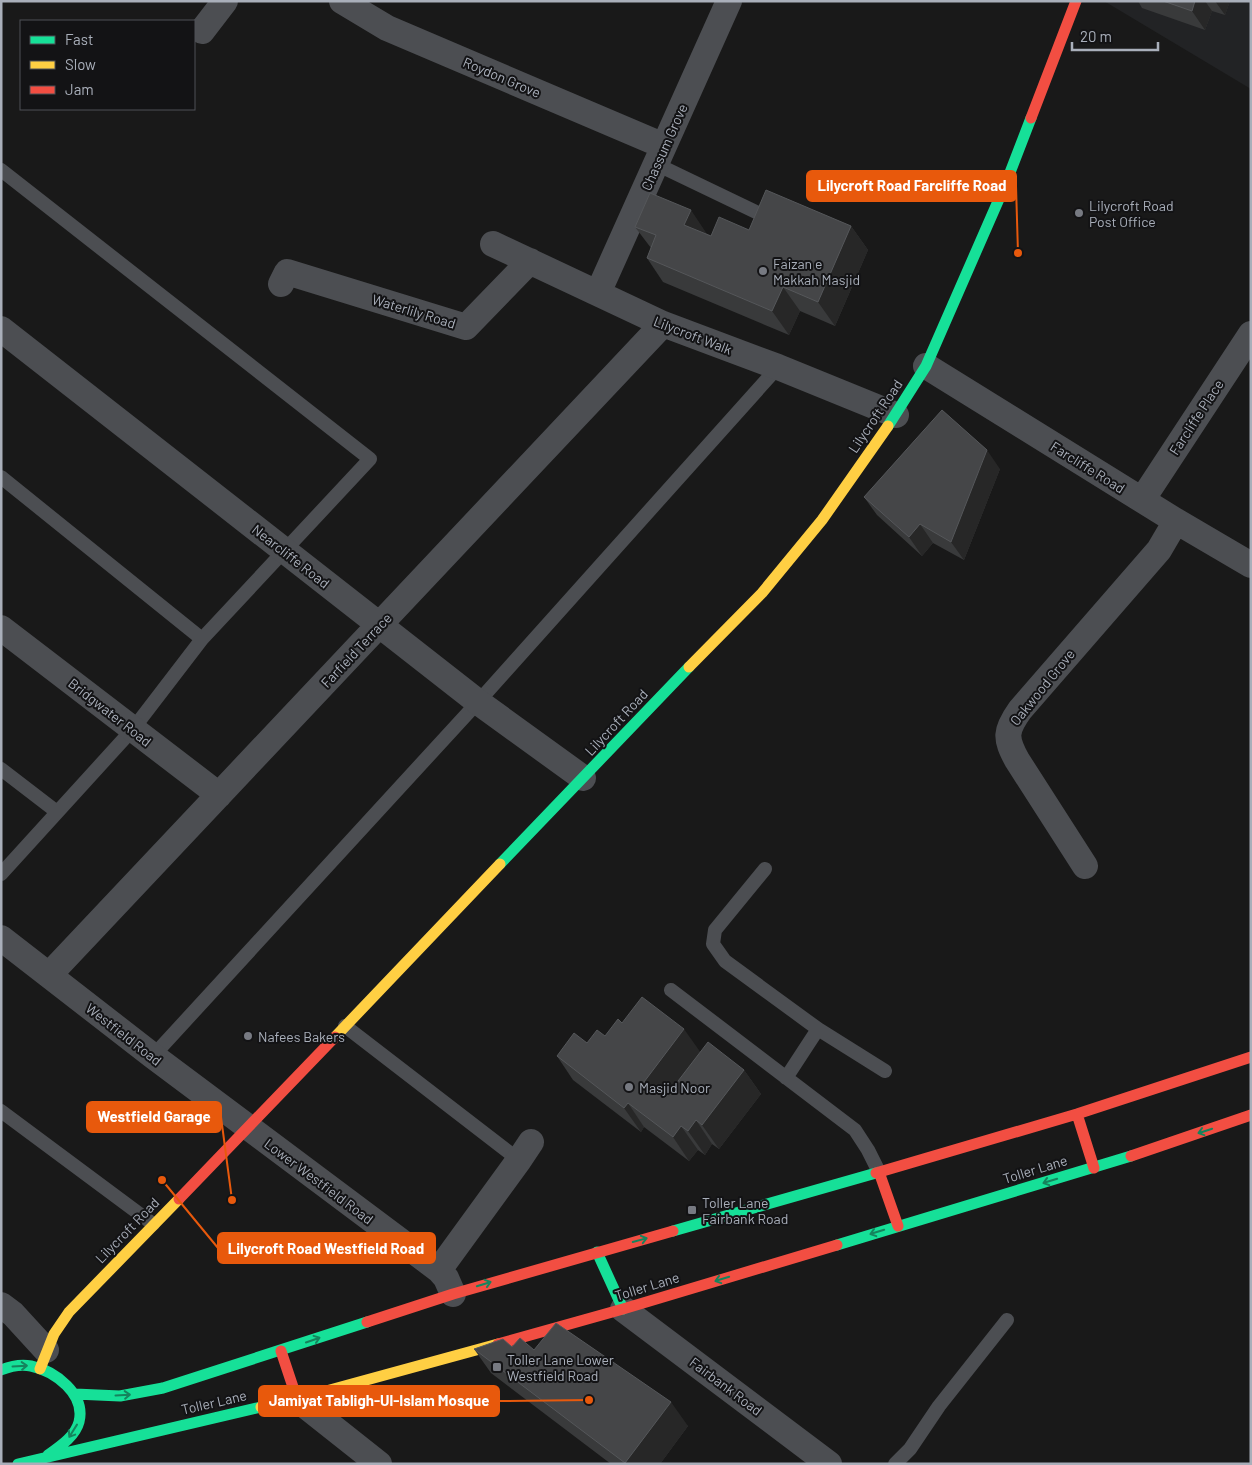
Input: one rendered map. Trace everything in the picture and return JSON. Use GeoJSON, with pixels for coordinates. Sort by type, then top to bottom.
{"type":"FeatureCollection","features":[{"type":"Feature","properties":{"kind":"main road","name":"Lilycroft Road"},"geometry":{"type":"LineString","coordinates":[[43,1359],[51,1337],[60,1322],[646,711],[762,593],[822,520],[896,415],[926,366],[1006,183],[1076,1]]}},
{"type":"Feature","properties":{"kind":"main road","name":"Toller Lane"},"geometry":{"type":"LineString","coordinates":[[44,1457],[67,1440],[75,1431],[80,1412],[75,1394],[120,1396],[141,1393],[281,1351],[452,1294],[1077,1114],[1251,1057]]}},
{"type":"Feature","properties":{"kind":"main road"},"geometry":{"type":"LineString","coordinates":[[1077,1114],[1094,1168]]}},
{"type":"Feature","properties":{"kind":"main road","name":"Toller Lane"},"geometry":{"type":"LineString","coordinates":[[18,1464],[297,1399],[623,1309],[1094,1168],[1251,1115]]}},
{"type":"Feature","properties":{"kind":"main road"},"geometry":{"type":"LineString","coordinates":[[879,1172],[898,1226]]}},
{"type":"Feature","properties":{"kind":"main road"},"geometry":{"type":"LineString","coordinates":[[596,1252],[623,1309]]}},
{"type":"Feature","properties":{"kind":"main road"},"geometry":{"type":"LineString","coordinates":[[281,1351],[297,1399]]}},
{"type":"Feature","properties":{"kind":"main road"},"geometry":{"type":"LineString","coordinates":[[1,1370],[19,1364],[28,1365],[43,1359],[75,1394]]}},
{"type":"Feature","properties":{"kind":"street"},"geometry":{"type":"LineString","coordinates":[[202,31],[225,1]]}},
{"type":"Feature","properties":{"kind":"street","name":"Roydon Grove"},"geometry":{"type":"LineString","coordinates":[[342,1],[387,28],[660,155]]}},
{"type":"Feature","properties":{"kind":"street","name":"Chassum Grove"},"geometry":{"type":"LineString","coordinates":[[598,293],[729,1]]}},
{"type":"Feature","properties":{"kind":"street","name":"Lilycroft Walk"},"geometry":{"type":"LineString","coordinates":[[494,244],[663,324],[778,367],[896,415]]}},
{"type":"Feature","properties":{"kind":"street","name":"Waterlily Road"},"geometry":{"type":"LineString","coordinates":[[281,284],[287,272],[466,327],[530,261]]}},
{"type":"Feature","properties":{"kind":"street","name":"Farfield Terrace"},"geometry":{"type":"LineString","coordinates":[[49,975],[663,324]]}},
{"type":"Feature","properties":{"kind":"street","name":"Nearcliffe Road"},"geometry":{"type":"LineString","coordinates":[[1,330],[478,702],[583,778]]}},
{"type":"Feature","properties":{"kind":"street","name":"Farcliffe Place"},"geometry":{"type":"LineString","coordinates":[[1142,500],[1251,334]]}},
{"type":"Feature","properties":{"kind":"street","name":"Farcliffe Road"},"geometry":{"type":"LineString","coordinates":[[926,366],[1176,522],[1251,565]]}},
{"type":"Feature","properties":{"kind":"street","name":"Oakwood Grove"},"geometry":{"type":"LineString","coordinates":[[1085,866],[1017,760],[1009,745],[1007,734],[1010,724],[1026,703],[1159,550],[1176,522]]}},
{"type":"Feature","properties":{"kind":"street","name":"Bridgwater Road"},"geometry":{"type":"LineString","coordinates":[[1,628],[219,795]]}},
{"type":"Feature","properties":{"kind":"street","name":"Westfield Road"},"geometry":{"type":"LineString","coordinates":[[1,938],[248,1128]]}},
{"type":"Feature","properties":{"kind":"street","name":"Lower Westfield Road"},"geometry":{"type":"LineString","coordinates":[[248,1128],[439,1270],[446,1278],[452,1294]]}},
{"type":"Feature","properties":{"kind":"street"},"geometry":{"type":"LineString","coordinates":[[439,1270],[525,1151]]}},
{"type":"Feature","properties":{"kind":"street"},"geometry":{"type":"LineString","coordinates":[[1,1305],[13,1314],[43,1359]]}},
{"type":"Feature","properties":{"kind":"street","name":"Fairbank Road"},"geometry":{"type":"LineString","coordinates":[[623,1309],[829,1464]]}},
{"type":"Feature","properties":{"kind":"street"},"geometry":{"type":"LineString","coordinates":[[297,1399],[375,1463]]}},
{"type":"Feature","properties":{"kind":"lane"},"geometry":{"type":"LineString","coordinates":[[660,155],[756,212]]}},
{"type":"Feature","properties":{"kind":"lane"},"geometry":{"type":"LineString","coordinates":[[1,170],[370,459],[202,639],[133,729],[1,874]]}},
{"type":"Feature","properties":{"kind":"lane"},"geometry":{"type":"LineString","coordinates":[[153,1056],[478,702],[778,367]]}},
{"type":"Feature","properties":{"kind":"lane"},"geometry":{"type":"LineString","coordinates":[[1,478],[202,639]]}},
{"type":"Feature","properties":{"kind":"lane"},"geometry":{"type":"LineString","coordinates":[[1,769],[58,812]]}},
{"type":"Feature","properties":{"kind":"lane"},"geometry":{"type":"LineString","coordinates":[[765,869],[715,930],[713,944],[725,961],[818,1029],[885,1070]]}},
{"type":"Feature","properties":{"kind":"lane"},"geometry":{"type":"LineString","coordinates":[[671,990],[855,1130],[879,1172]]}},
{"type":"Feature","properties":{"kind":"lane"},"geometry":{"type":"LineString","coordinates":[[345,1026],[525,1151]]}},
{"type":"Feature","properties":{"kind":"lane"},"geometry":{"type":"LineString","coordinates":[[786,1078],[818,1029]]}},
{"type":"Feature","properties":{"kind":"lane"},"geometry":{"type":"LineString","coordinates":[[1,1111],[153,1224]]}},
{"type":"Feature","properties":{"kind":"lane"},"geometry":{"type":"LineString","coordinates":[[895,1464],[910,1449],[939,1406],[1008,1320]]}},
{"type":"Feature","properties":{"kind":"shaded area"},"geometry":{"type":"Polygon","coordinates":[[[1104,1],[1251,1],[1251,89],[1104,1]]]}},
{"type":"Feature","properties":{"kind":"building"},"geometry":{"type":"Polygon","coordinates":[[[1163,1],[1195,1],[1192,11],[1163,1]]]}},
{"type":"Feature","properties":{"kind":"building","name":"Faizan e Makkah Masjid"},"geometry":{"type":"Polygon","coordinates":[[[766,190],[851,226],[818,302],[783,287],[772,311],[647,258],[656,235],[635,227],[650,193],[691,210],[684,225],[711,236],[719,217],[749,230],[766,190]]]}},
{"type":"Feature","properties":{"kind":"building"},"geometry":{"type":"Polygon","coordinates":[[[942,410],[987,450],[951,542],[920,524],[909,537],[864,497],[942,410]]]}},
{"type":"Feature","properties":{"kind":"building"},"geometry":{"type":"Polygon","coordinates":[[[642,997],[684,1029],[644,1082],[665,1098],[708,1042],[744,1070],[702,1125],[696,1120],[688,1131],[681,1126],[673,1137],[628,1103],[624,1108],[557,1056],[574,1033],[587,1043],[597,1030],[605,1036],[618,1019],[622,1023],[642,997]]]}},
{"type":"Feature","properties":{"kind":"building"},"geometry":{"type":"Polygon","coordinates":[[[556,1323],[671,1402],[625,1463],[474,1349],[503,1339],[512,1347],[520,1338],[534,1350],[556,1323]]]}},
{"type":"Feature","properties":{"kind":"traffic: fast"},"geometry":{"type":"LineString","coordinates":[[888,426],[926,366],[1006,183],[1031,118]]}},
{"type":"Feature","properties":{"kind":"traffic: fast"},"geometry":{"type":"LineString","coordinates":[[500,864],[689,667]]}},
{"type":"Feature","properties":{"kind":"traffic: fast"},"geometry":{"type":"LineString","coordinates":[[837,1245],[1131,1156]]}},
{"type":"Feature","properties":{"kind":"traffic: fast"},"geometry":{"type":"LineString","coordinates":[[673,1231],[876,1173]]}},
{"type":"Feature","properties":{"kind":"traffic: fast"},"geometry":{"type":"LineString","coordinates":[[597,1252],[623,1309]]}},
{"type":"Feature","properties":{"kind":"traffic: fast"},"geometry":{"type":"LineString","coordinates":[[75,1394],[120,1396],[163,1388],[367,1322]]}},
{"type":"Feature","properties":{"kind":"traffic: fast"},"geometry":{"type":"LineString","coordinates":[[1,1370],[19,1365],[31,1366],[50,1373],[67,1385],[78,1402],[80,1412],[77,1427],[66,1441],[48,1455]]}},
{"type":"Feature","properties":{"kind":"traffic: fast"},"geometry":{"type":"LineString","coordinates":[[18,1464],[261,1407]]}},
{"type":"Feature","properties":{"kind":"traffic: slow"},"geometry":{"type":"LineString","coordinates":[[689,667],[762,593],[822,520],[888,426]]}},
{"type":"Feature","properties":{"kind":"traffic: slow"},"geometry":{"type":"LineString","coordinates":[[335,1037],[500,864]]}},
{"type":"Feature","properties":{"kind":"traffic: slow"},"geometry":{"type":"LineString","coordinates":[[40,1369],[54,1334],[69,1312],[179,1199]]}},
{"type":"Feature","properties":{"kind":"traffic: slow"},"geometry":{"type":"LineString","coordinates":[[261,1407],[297,1399],[498,1344]]}},
{"type":"Feature","properties":{"kind":"traffic: jam"},"geometry":{"type":"LineString","coordinates":[[1031,118],[1076,1]]}},
{"type":"Feature","properties":{"kind":"traffic: jam"},"geometry":{"type":"LineString","coordinates":[[179,1199],[335,1037]]}},
{"type":"Feature","properties":{"kind":"traffic: jam"},"geometry":{"type":"LineString","coordinates":[[876,1173],[1077,1114],[1251,1057]]}},
{"type":"Feature","properties":{"kind":"traffic: jam"},"geometry":{"type":"LineString","coordinates":[[1077,1114],[1094,1168]]}},
{"type":"Feature","properties":{"kind":"traffic: jam"},"geometry":{"type":"LineString","coordinates":[[1131,1156],[1251,1115]]}},
{"type":"Feature","properties":{"kind":"traffic: jam"},"geometry":{"type":"LineString","coordinates":[[879,1172],[898,1226]]}},
{"type":"Feature","properties":{"kind":"traffic: jam"},"geometry":{"type":"LineString","coordinates":[[367,1322],[453,1294],[673,1231]]}},
{"type":"Feature","properties":{"kind":"traffic: jam"},"geometry":{"type":"LineString","coordinates":[[498,1344],[837,1245]]}},
{"type":"Feature","properties":{"kind":"traffic: jam"},"geometry":{"type":"LineString","coordinates":[[281,1351],[297,1399]]}},
{"type":"Feature","properties":{"kind":"place","name":"Lilycroft Road Post Office"},"geometry":{"type":"Point","coordinates":[1079,213]}},
{"type":"Feature","properties":{"kind":"place","name":"Lilycroft Road Farcliffe Road"},"geometry":{"type":"Point","coordinates":[1018,253]}},
{"type":"Feature","properties":{"kind":"place","name":"Faizan e Makkah Masjid"},"geometry":{"type":"Point","coordinates":[763,271]}},
{"type":"Feature","properties":{"kind":"place","name":"Nafees Bakers"},"geometry":{"type":"Point","coordinates":[248,1036]}},
{"type":"Feature","properties":{"kind":"place","name":"Masjid Noor"},"geometry":{"type":"Point","coordinates":[629,1087]}},
{"type":"Feature","properties":{"kind":"place","name":"Lilycroft Road Westfield Road"},"geometry":{"type":"Point","coordinates":[162,1180]}},
{"type":"Feature","properties":{"kind":"place","name":"Westfield Garage"},"geometry":{"type":"Point","coordinates":[232,1200]}},
{"type":"Feature","properties":{"kind":"place","name":"Toller Lane Fairbank Road"},"geometry":{"type":"Point","coordinates":[692,1210]}},
{"type":"Feature","properties":{"kind":"place","name":"Toller Lane Lower Westfield Road"},"geometry":{"type":"Point","coordinates":[497,1367]}},
{"type":"Feature","properties":{"kind":"place","name":"Jamiyat Tabligh-Ul-Islam Mosque"},"geometry":{"type":"Point","coordinates":[589,1400]}}]}
